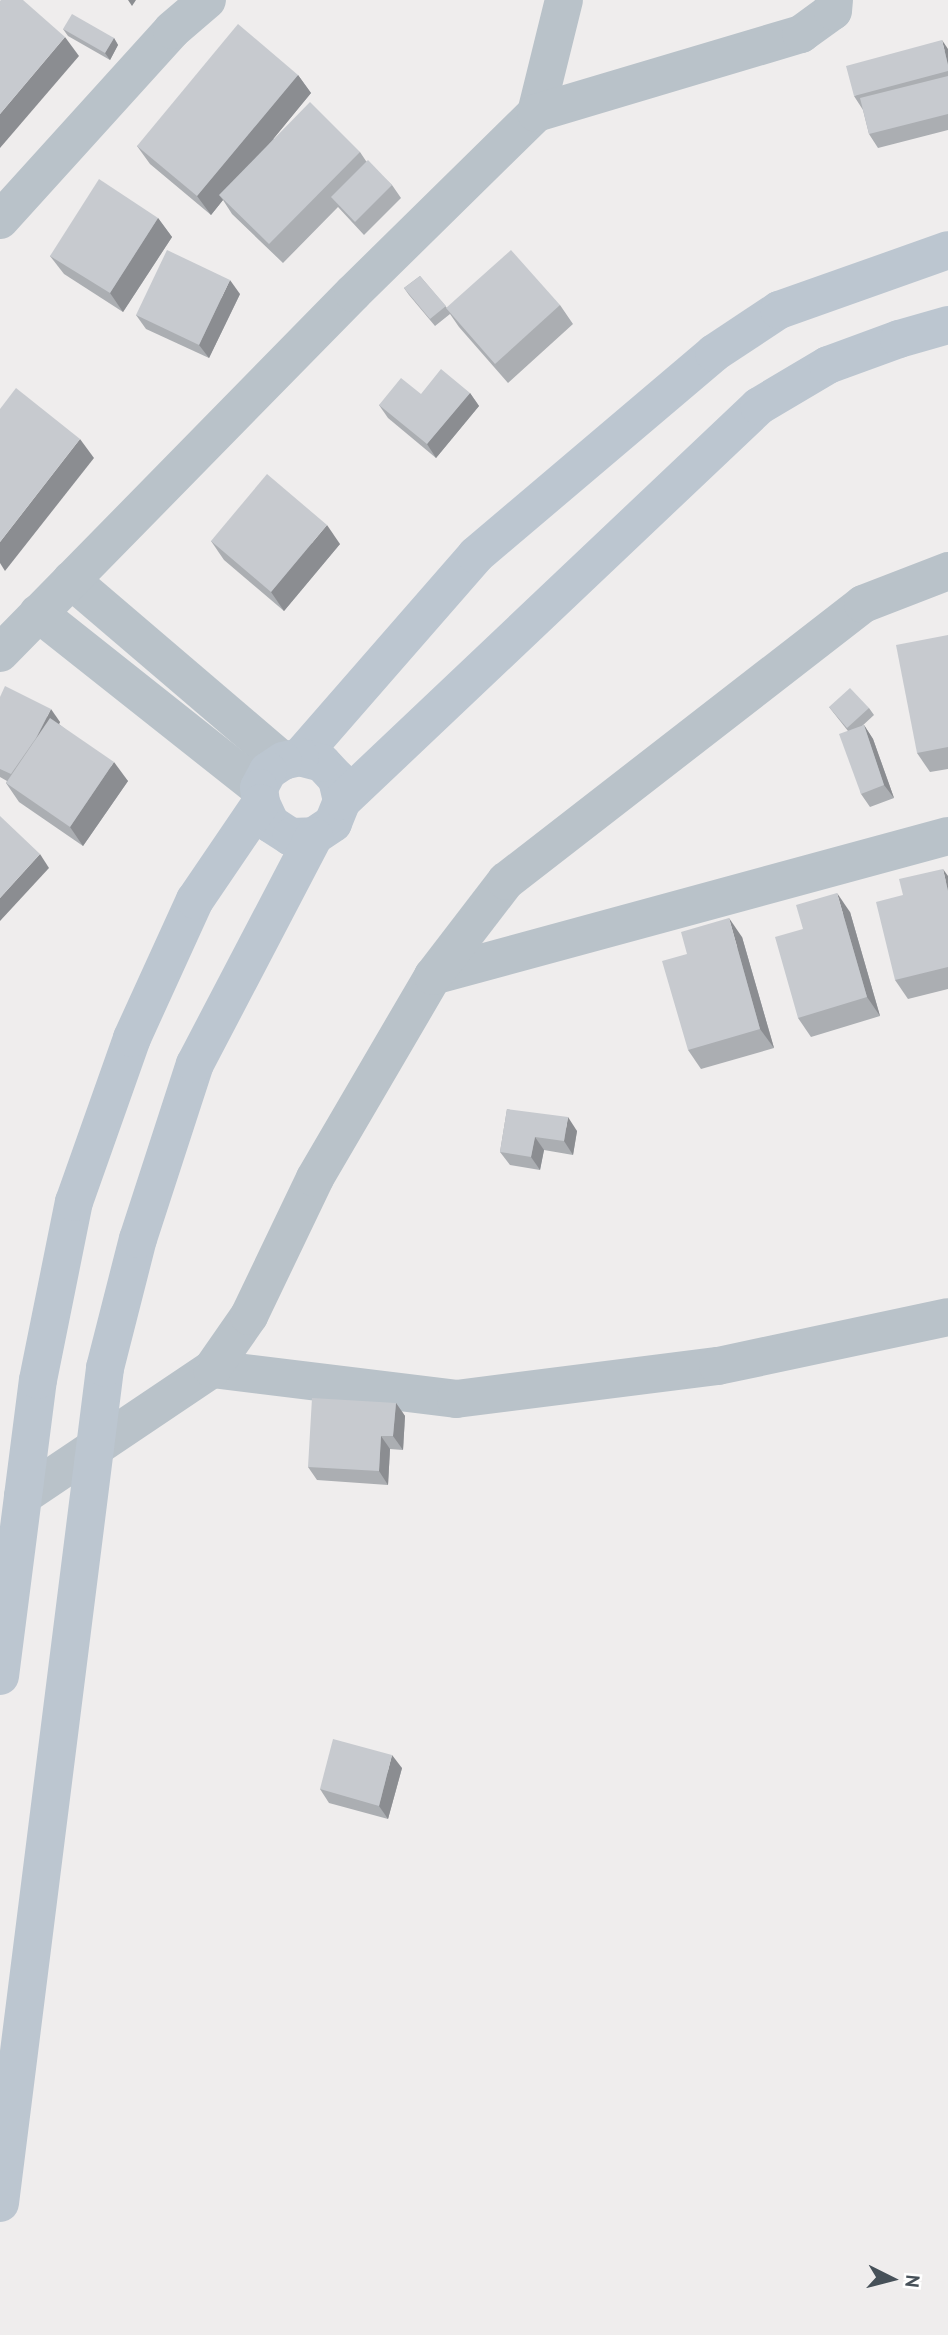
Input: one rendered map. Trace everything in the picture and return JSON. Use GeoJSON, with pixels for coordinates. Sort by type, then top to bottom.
{"type":"FeatureCollection","features":[{"type":"Feature","properties":{"kind":"street"},"geometry":{"type":"LineString","coordinates":[[0,220],[172,30],[207,0]]}},
{"type":"Feature","properties":{"kind":"street"},"geometry":{"type":"LineString","coordinates":[[536,113],[564,0]]}},
{"type":"Feature","properties":{"kind":"street"},"geometry":{"type":"LineString","coordinates":[[0,653],[353,293],[536,113],[801,34],[833,11],[834,0]]}},
{"type":"Feature","properties":{"kind":"street"},"geometry":{"type":"LineString","coordinates":[[0,1676],[38,1380],[74,1202],[132,1038],[195,900],[275,777],[476,555],[714,353],[779,310],[948,250]]}},
{"type":"Feature","properties":{"kind":"street"},"geometry":{"type":"LineString","coordinates":[[0,2203],[105,1368],[138,1239],[195,1064],[314,836],[333,823],[342,801],[759,405],[828,365],[899,339],[948,326]]}},
{"type":"Feature","properties":{"kind":"street"},"geometry":{"type":"LineString","coordinates":[[23,1496],[212,1368],[249,1316],[315,1178],[433,976],[506,881],[863,604],[948,571]]}},
{"type":"Feature","properties":{"kind":"street"},"geometry":{"type":"LineString","coordinates":[[71,580],[275,777]]}},
{"type":"Feature","properties":{"kind":"street"},"geometry":{"type":"LineString","coordinates":[[38,613],[275,777]]}},
{"type":"Feature","properties":{"kind":"street"},"geometry":{"type":"LineString","coordinates":[[275,777],[321,763],[337,779],[342,801]]}},
{"type":"Feature","properties":{"kind":"street"},"geometry":{"type":"LineString","coordinates":[[275,777],[271,824],[291,837],[314,836]]}},
{"type":"Feature","properties":{"kind":"street"},"geometry":{"type":"LineString","coordinates":[[433,976],[948,836]]}},
{"type":"Feature","properties":{"kind":"street"},"geometry":{"type":"LineString","coordinates":[[212,1368],[456,1399],[718,1366],[948,1317]]}},
{"type":"Feature","properties":{"kind":"building"},"geometry":{"type":"Polygon","coordinates":[[[23,0],[65,37],[0,114],[0,1],[23,0]]]}},
{"type":"Feature","properties":{"kind":"building"},"geometry":{"type":"Polygon","coordinates":[[[72,14],[114,38],[105,53],[63,29],[72,14]]]}},
{"type":"Feature","properties":{"kind":"building"},"geometry":{"type":"Polygon","coordinates":[[[238,24],[298,75],[197,196],[137,146],[238,24]]]}},
{"type":"Feature","properties":{"kind":"building"},"geometry":{"type":"Polygon","coordinates":[[[942,40],[948,71],[854,96],[846,66],[942,40]]]}},
{"type":"Feature","properties":{"kind":"building"},"geometry":{"type":"Polygon","coordinates":[[[948,76],[948,114],[869,134],[860,98],[948,76]]]}},
{"type":"Feature","properties":{"kind":"building"},"geometry":{"type":"Polygon","coordinates":[[[310,102],[360,152],[269,244],[219,195],[310,102]]]}},
{"type":"Feature","properties":{"kind":"building"},"geometry":{"type":"Polygon","coordinates":[[[368,160],[392,185],[355,222],[331,197],[368,160]]]}},
{"type":"Feature","properties":{"kind":"building"},"geometry":{"type":"Polygon","coordinates":[[[99,179],[158,218],[110,293],[50,256],[99,179]]]}},
{"type":"Feature","properties":{"kind":"building"},"geometry":{"type":"Polygon","coordinates":[[[167,250],[230,280],[199,345],[136,315],[167,250]]]}},
{"type":"Feature","properties":{"kind":"building"},"geometry":{"type":"Polygon","coordinates":[[[511,250],[560,305],[495,364],[446,308],[511,250]]]}},
{"type":"Feature","properties":{"kind":"building"},"geometry":{"type":"Polygon","coordinates":[[[420,276],[446,306],[430,319],[404,288],[420,276]]]}},
{"type":"Feature","properties":{"kind":"building"},"geometry":{"type":"Polygon","coordinates":[[[441,369],[470,393],[427,444],[379,405],[401,378],[421,394],[441,369]]]}},
{"type":"Feature","properties":{"kind":"building"},"geometry":{"type":"Polygon","coordinates":[[[16,388],[80,439],[0,542],[0,409],[16,388]]]}},
{"type":"Feature","properties":{"kind":"building"},"geometry":{"type":"Polygon","coordinates":[[[267,474],[327,525],[271,592],[211,541],[267,474]]]}},
{"type":"Feature","properties":{"kind":"building"},"geometry":{"type":"Polygon","coordinates":[[[948,635],[948,747],[917,753],[896,645],[948,635]]]}},
{"type":"Feature","properties":{"kind":"building"},"geometry":{"type":"Polygon","coordinates":[[[5,686],[51,709],[36,738],[11,774],[0,769],[0,697],[5,686]]]}},
{"type":"Feature","properties":{"kind":"building"},"geometry":{"type":"Polygon","coordinates":[[[850,688],[869,708],[847,728],[829,707],[850,688]]]}},
{"type":"Feature","properties":{"kind":"building"},"geometry":{"type":"Polygon","coordinates":[[[50,718],[114,762],[70,827],[6,783],[50,718]]]}},
{"type":"Feature","properties":{"kind":"building"},"geometry":{"type":"Polygon","coordinates":[[[864,725],[884,785],[861,794],[839,734],[864,725]]]}},
{"type":"Feature","properties":{"kind":"building"},"geometry":{"type":"Polygon","coordinates":[[[0,816],[40,854],[0,898],[0,816]]]}},
{"type":"Feature","properties":{"kind":"building"},"geometry":{"type":"Polygon","coordinates":[[[943,869],[948,891],[948,967],[895,980],[876,902],[903,895],[899,879],[943,869]]]}},
{"type":"Feature","properties":{"kind":"building"},"geometry":{"type":"Polygon","coordinates":[[[837,893],[867,997],[798,1018],[775,937],[803,929],[796,905],[837,893]]]}},
{"type":"Feature","properties":{"kind":"building"},"geometry":{"type":"Polygon","coordinates":[[[729,918],[760,1029],[688,1050],[662,961],[687,954],[681,932],[729,918]]]}},
{"type":"Feature","properties":{"kind":"building"},"geometry":{"type":"Polygon","coordinates":[[[507,1109],[568,1117],[564,1141],[535,1137],[531,1157],[500,1152],[507,1109]]]}},
{"type":"Feature","properties":{"kind":"building"},"geometry":{"type":"Polygon","coordinates":[[[312,1398],[396,1403],[393,1436],[381,1436],[379,1471],[308,1467],[312,1398]]]}},
{"type":"Feature","properties":{"kind":"building"},"geometry":{"type":"Polygon","coordinates":[[[333,1739],[392,1755],[379,1806],[320,1789],[333,1739]]]}}]}
